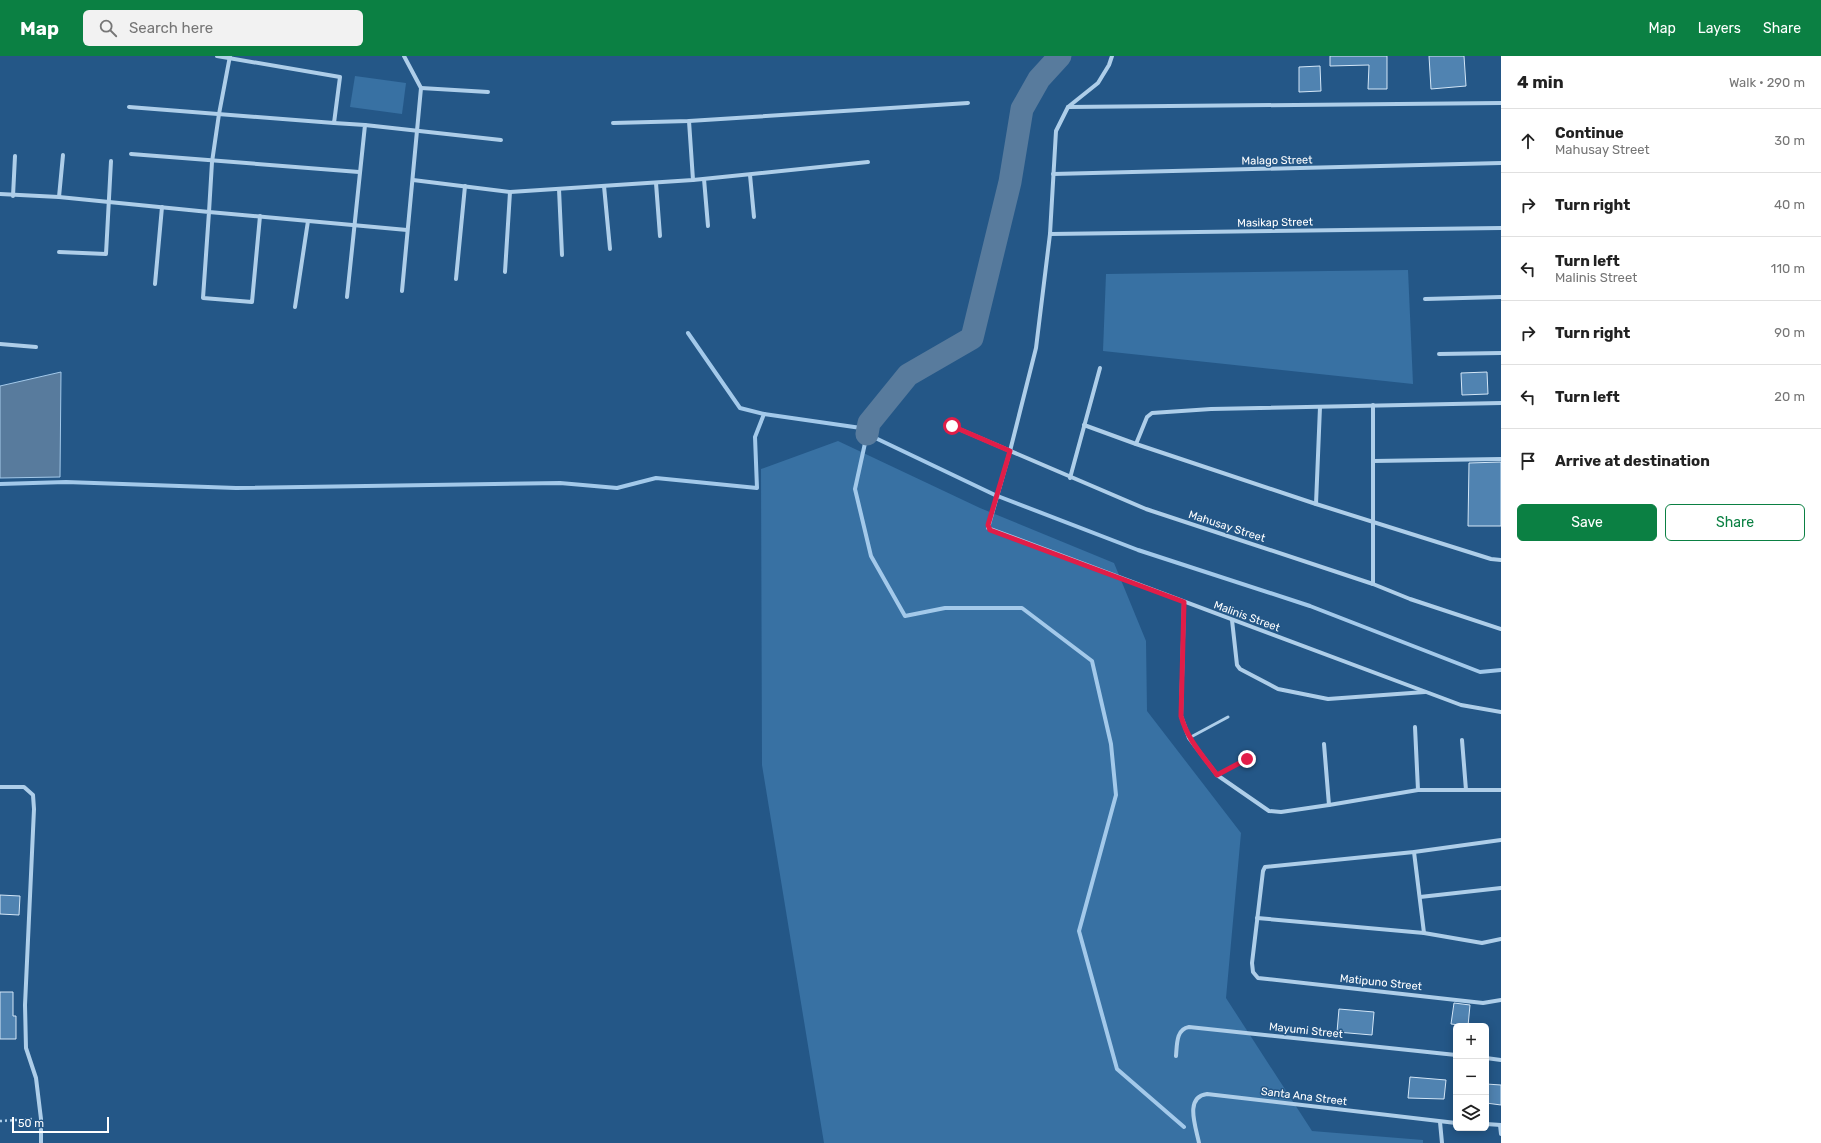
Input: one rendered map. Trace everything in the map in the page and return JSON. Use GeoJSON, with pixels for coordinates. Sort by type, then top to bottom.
{"type":"FeatureCollection","features":[{"type":"Feature","properties":{"kind":"street"},"geometry":{"type":"LineString","coordinates":[[218,56],[340,77],[334,123]]}},
{"type":"Feature","properties":{"kind":"street"},"geometry":{"type":"LineString","coordinates":[[402,291],[421,88],[404,56]]}},
{"type":"Feature","properties":{"kind":"street"},"geometry":{"type":"LineString","coordinates":[[1010,451],[1036,348],[1050,234],[1056,131],[1068,107],[1098,82],[1112,56]]}},
{"type":"Feature","properties":{"kind":"street"},"geometry":{"type":"LineString","coordinates":[[230,57],[219,114],[212,162],[203,298],[252,302],[260,216]]}},
{"type":"Feature","properties":{"kind":"street"},"geometry":{"type":"LineString","coordinates":[[421,88],[488,92]]}},
{"type":"Feature","properties":{"kind":"street"},"geometry":{"type":"LineString","coordinates":[[613,123],[689,121],[968,103]]}},
{"type":"Feature","properties":{"kind":"street"},"geometry":{"type":"LineString","coordinates":[[1068,107],[1501,103]]}},
{"type":"Feature","properties":{"kind":"street"},"geometry":{"type":"LineString","coordinates":[[129,107],[365,125],[501,140]]}},
{"type":"Feature","properties":{"kind":"street"},"geometry":{"type":"LineString","coordinates":[[689,121],[693,180]]}},
{"type":"Feature","properties":{"kind":"street"},"geometry":{"type":"LineString","coordinates":[[347,296],[365,125]]}},
{"type":"Feature","properties":{"kind":"street"},"geometry":{"type":"LineString","coordinates":[[132,154],[212,162],[359,172]]}},
{"type":"Feature","properties":{"kind":"street"},"geometry":{"type":"LineString","coordinates":[[59,197],[63,155]]}},
{"type":"Feature","properties":{"kind":"street"},"geometry":{"type":"LineString","coordinates":[[13,196],[15,156]]}},
{"type":"Feature","properties":{"kind":"street"},"geometry":{"type":"LineString","coordinates":[[59,252],[106,254],[111,161]]}},
{"type":"Feature","properties":{"kind":"street"},"geometry":{"type":"LineString","coordinates":[[413,180],[510,192],[693,180],[868,162]]}},
{"type":"Feature","properties":{"kind":"street","name":"Malago Street"},"geometry":{"type":"LineString","coordinates":[[1053,174],[1501,163]]}},
{"type":"Feature","properties":{"kind":"street"},"geometry":{"type":"LineString","coordinates":[[750,175],[754,216]]}},
{"type":"Feature","properties":{"kind":"street"},"geometry":{"type":"LineString","coordinates":[[704,179],[708,226]]}},
{"type":"Feature","properties":{"kind":"street"},"geometry":{"type":"LineString","coordinates":[[656,183],[660,236]]}},
{"type":"Feature","properties":{"kind":"street"},"geometry":{"type":"LineString","coordinates":[[456,279],[465,186]]}},
{"type":"Feature","properties":{"kind":"street"},"geometry":{"type":"LineString","coordinates":[[604,186],[610,249]]}},
{"type":"Feature","properties":{"kind":"street"},"geometry":{"type":"LineString","coordinates":[[559,189],[562,255]]}},
{"type":"Feature","properties":{"kind":"street"},"geometry":{"type":"LineString","coordinates":[[505,272],[510,192]]}},
{"type":"Feature","properties":{"kind":"street"},"geometry":{"type":"LineString","coordinates":[[0,194],[13,196],[59,197],[109,203],[407,230]]}},
{"type":"Feature","properties":{"kind":"street"},"geometry":{"type":"LineString","coordinates":[[155,284],[162,207]]}},
{"type":"Feature","properties":{"kind":"street"},"geometry":{"type":"LineString","coordinates":[[295,308],[308,221]]}},
{"type":"Feature","properties":{"kind":"street","name":"Masikap Street"},"geometry":{"type":"LineString","coordinates":[[1050,234],[1501,228]]}},
{"type":"Feature","properties":{"kind":"street"},"geometry":{"type":"LineString","coordinates":[[1425,299],[1501,298]]}},
{"type":"Feature","properties":{"kind":"street"},"geometry":{"type":"LineString","coordinates":[[0,344],[36,347]]}},
{"type":"Feature","properties":{"kind":"street"},"geometry":{"type":"LineString","coordinates":[[1439,354],[1501,353]]}},
{"type":"Feature","properties":{"kind":"street"},"geometry":{"type":"LineString","coordinates":[[1070,478],[1100,368]]}},
{"type":"Feature","properties":{"kind":"street"},"geometry":{"type":"LineString","coordinates":[[1136,444],[1147,417],[1152,413],[1211,409],[1501,403]]}},
{"type":"Feature","properties":{"kind":"street"},"geometry":{"type":"LineString","coordinates":[[1316,504],[1320,406]]}},
{"type":"Feature","properties":{"kind":"street"},"geometry":{"type":"LineString","coordinates":[[1373,406],[1373,584]]}},
{"type":"Feature","properties":{"kind":"street"},"geometry":{"type":"LineString","coordinates":[[1084,425],[1136,444],[1316,504],[1491,559],[1501,560]]}},
{"type":"Feature","properties":{"kind":"street","name":"Mahusay Street"},"geometry":{"type":"LineString","coordinates":[[952,426],[1070,478],[1146,509],[1373,584],[1410,599],[1501,629]]}},
{"type":"Feature","properties":{"kind":"street","name":"Malinis Street"},"geometry":{"type":"LineString","coordinates":[[1010,451],[988,525],[990,530],[1461,705],[1501,712]]}},
{"type":"Feature","properties":{"kind":"street"},"geometry":{"type":"LineString","coordinates":[[1373,462],[1501,459]]}},
{"type":"Feature","properties":{"kind":"street"},"geometry":{"type":"LineString","coordinates":[[1184,602],[1181,716],[1189,738],[1217,775],[1269,811],[1281,812],[1418,790],[1501,790]]}},
{"type":"Feature","properties":{"kind":"street"},"geometry":{"type":"LineString","coordinates":[[1232,620],[1237,665],[1240,669],[1278,689],[1335,700],[1426,692]]}},
{"type":"Feature","properties":{"kind":"street"},"geometry":{"type":"LineString","coordinates":[[1415,727],[1418,790]]}},
{"type":"Feature","properties":{"kind":"street"},"geometry":{"type":"LineString","coordinates":[[1462,740],[1466,790]]}},
{"type":"Feature","properties":{"kind":"street"},"geometry":{"type":"LineString","coordinates":[[1324,744],[1329,805]]}},
{"type":"Feature","properties":{"kind":"street"},"geometry":{"type":"LineString","coordinates":[[0,787],[24,787],[32,795],[34,809],[25,1005],[26,1048],[36,1078],[42,1119],[41,1143]]}},
{"type":"Feature","properties":{"kind":"street"},"geometry":{"type":"LineString","coordinates":[[1501,840],[1414,852],[1265,867],[1263,871],[1257,918],[1424,933],[1482,943],[1501,939]]}},
{"type":"Feature","properties":{"kind":"street"},"geometry":{"type":"LineString","coordinates":[[1414,852],[1424,933]]}},
{"type":"Feature","properties":{"kind":"street"},"geometry":{"type":"LineString","coordinates":[[1420,897],[1501,888]]}},
{"type":"Feature","properties":{"kind":"street","name":"Matipuno Street"},"geometry":{"type":"LineString","coordinates":[[1257,918],[1252,963],[1253,972],[1258,978],[1483,1003],[1501,1000]]}},
{"type":"Feature","properties":{"kind":"street","name":"Mayumi Street"},"geometry":{"type":"LineString","coordinates":[[1176,1056],[1180,1032],[1189,1026],[1453,1055]]}},
{"type":"Feature","properties":{"kind":"street"},"geometry":{"type":"LineString","coordinates":[[1489,1058],[1501,1060]]}},
{"type":"Feature","properties":{"kind":"street","name":"Santa Ana Street"},"geometry":{"type":"LineString","coordinates":[[1199,1143],[1193,1107],[1196,1098],[1201,1094],[1453,1123]]}},
{"type":"Feature","properties":{"kind":"street"},"geometry":{"type":"LineString","coordinates":[[1440,1122],[1442,1143]]}},
{"type":"Feature","properties":{"kind":"street"},"geometry":{"type":"LineString","coordinates":[[1489,1124],[1501,1125],[1501,1134]]}},
{"type":"Feature","properties":{"kind":"lane"},"geometry":{"type":"LineString","coordinates":[[1189,738],[1228,717]]}},
{"type":"Feature","properties":{"kind":"lane"},"geometry":{"type":"LineString","coordinates":[[1217,775],[1247,759]]}},
{"type":"Feature","properties":{"kind":"path"},"geometry":{"type":"LineString","coordinates":[[0,1121],[42,1119]]}},
{"type":"Feature","properties":{"kind":"shaded area"},"geometry":{"type":"Polygon","coordinates":[[[355,76],[406,83],[402,114],[350,107],[355,76]]]}},
{"type":"Feature","properties":{"kind":"shaded area"},"geometry":{"type":"Polygon","coordinates":[[[1408,270],[1413,384],[1103,351],[1106,274],[1408,270]]]}},
{"type":"Feature","properties":{"kind":"shaded area"},"geometry":{"type":"Polygon","coordinates":[[[61,372],[60,477],[0,478],[0,386],[61,372]]]}},
{"type":"Feature","properties":{"kind":"shaded area"},"geometry":{"type":"Polygon","coordinates":[[[838,441],[980,508],[1114,563],[1146,641],[1147,711],[1241,833],[1226,998],[1312,1131],[1423,1140],[1423,1143],[824,1143],[762,765],[761,469],[838,441]]]}},
{"type":"Feature","properties":{"kind":"building"},"geometry":{"type":"Polygon","coordinates":[[[1330,56],[1387,56],[1387,89],[1368,89],[1369,65],[1330,66],[1330,56]]]}},
{"type":"Feature","properties":{"kind":"building"},"geometry":{"type":"Polygon","coordinates":[[[1429,56],[1464,56],[1466,86],[1431,89],[1429,56]]]}},
{"type":"Feature","properties":{"kind":"building"},"geometry":{"type":"Polygon","coordinates":[[[1320,66],[1321,91],[1299,92],[1299,67],[1320,66]]]}},
{"type":"Feature","properties":{"kind":"building"},"geometry":{"type":"Polygon","coordinates":[[[1487,372],[1488,394],[1462,395],[1461,373],[1487,372]]]}},
{"type":"Feature","properties":{"kind":"building"},"geometry":{"type":"Polygon","coordinates":[[[1501,462],[1501,526],[1468,526],[1469,463],[1501,462]]]}},
{"type":"Feature","properties":{"kind":"building"},"geometry":{"type":"Polygon","coordinates":[[[0,895],[20,896],[19,915],[0,914],[0,895]]]}},
{"type":"Feature","properties":{"kind":"building"},"geometry":{"type":"Polygon","coordinates":[[[0,992],[13,992],[13,1016],[16,1016],[16,1039],[0,1039],[0,992]]]}},
{"type":"Feature","properties":{"kind":"building"},"geometry":{"type":"Polygon","coordinates":[[[1454,1003],[1470,1005],[1468,1023],[1451,1024],[1454,1003]]]}},
{"type":"Feature","properties":{"kind":"building"},"geometry":{"type":"Polygon","coordinates":[[[1339,1009],[1374,1012],[1372,1035],[1337,1032],[1339,1009]]]}},
{"type":"Feature","properties":{"kind":"building"},"geometry":{"type":"Polygon","coordinates":[[[1410,1077],[1446,1080],[1444,1099],[1408,1098],[1410,1077]]]}},
{"type":"Feature","properties":{"kind":"building"},"geometry":{"type":"Polygon","coordinates":[[[1489,1084],[1501,1085],[1501,1105],[1489,1103],[1489,1084]]]}},
{"type":"Feature","properties":{"kind":"waterway"},"geometry":{"type":"LineString","coordinates":[[867,434],[869,423],[908,375],[972,338],[1010,182],[1022,109],[1039,79],[1060,56]]}},
{"type":"Feature","properties":{"kind":"waterway"},"geometry":{"type":"LineString","coordinates":[[688,333],[740,408],[764,414]]}},
{"type":"Feature","properties":{"kind":"waterway"},"geometry":{"type":"LineString","coordinates":[[0,484],[66,482],[236,488],[560,483],[617,488],[656,478],[757,488],[755,437],[764,414],[868,429]]}},
{"type":"Feature","properties":{"kind":"waterway"},"geometry":{"type":"LineString","coordinates":[[1184,1127],[1117,1069],[1079,931],[1116,795],[1111,744],[1092,661],[1022,608],[945,608],[905,616],[871,556],[855,489],[867,434],[995,495],[1138,550],[1310,606],[1480,672],[1501,670]]}},
{"type":"Feature","properties":{"kind":"route"},"geometry":{"type":"LineString","coordinates":[[952,426],[1010,451],[988,525],[990,530],[1184,602],[1181,716],[1184,728],[1189,738],[1217,775],[1247,759]]}}]}
